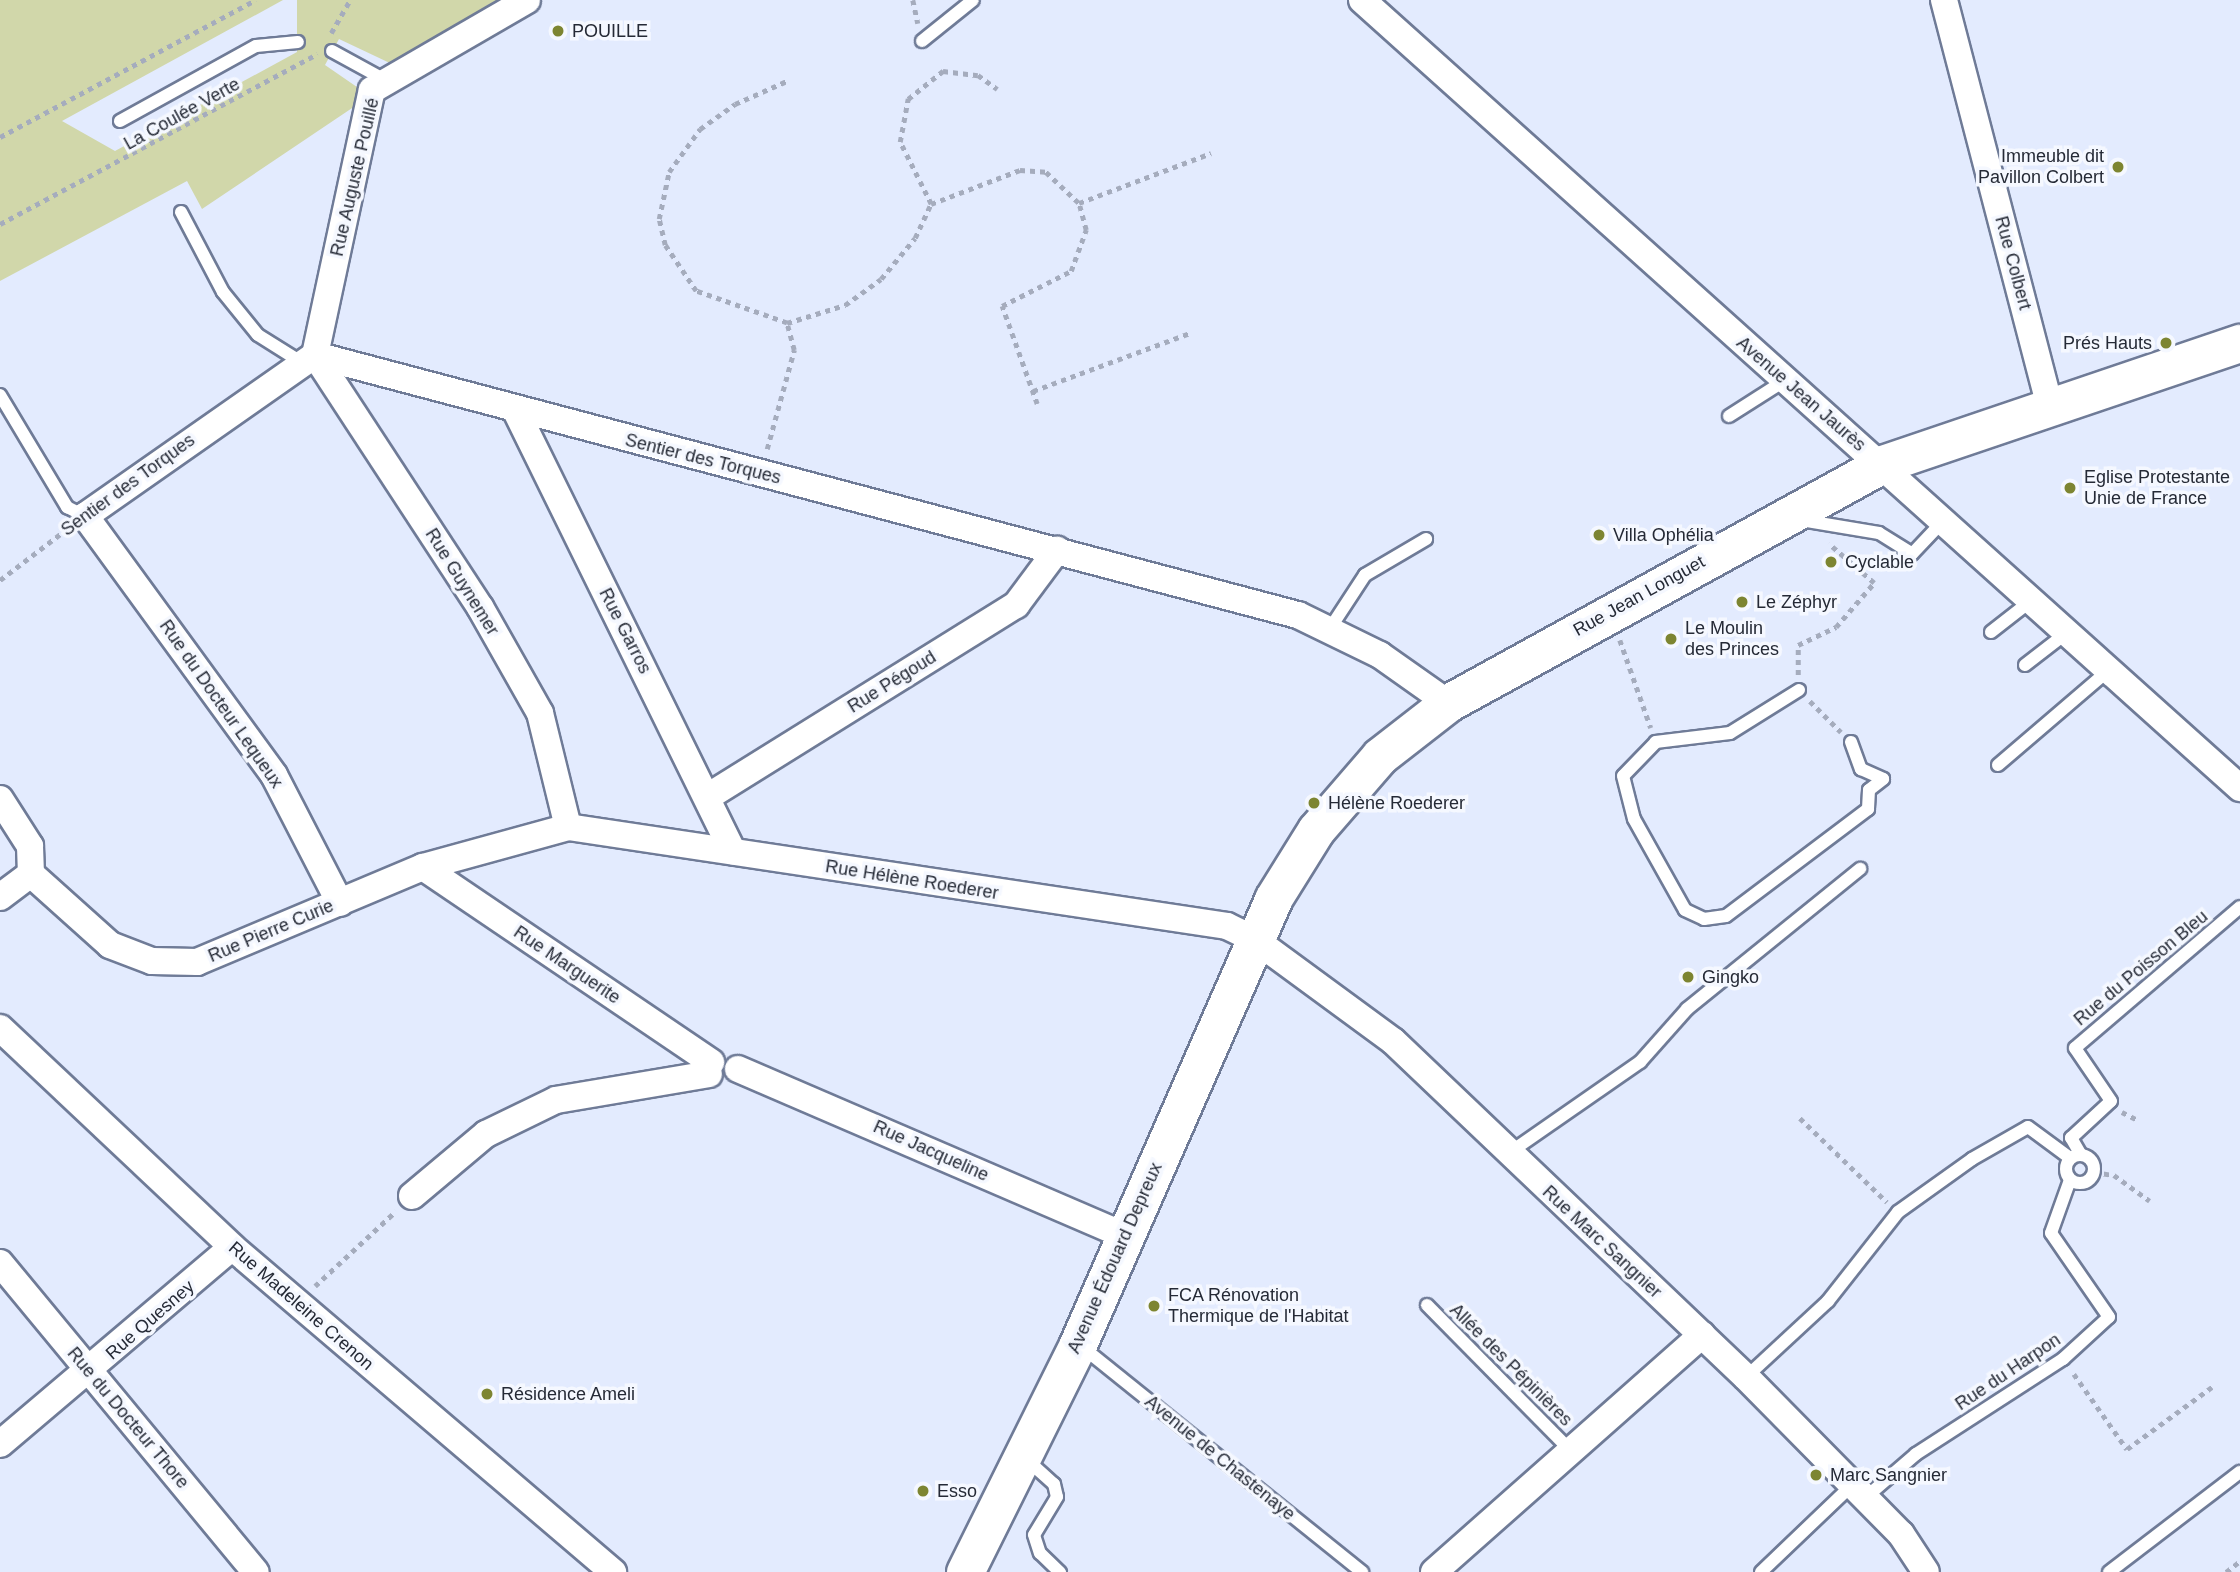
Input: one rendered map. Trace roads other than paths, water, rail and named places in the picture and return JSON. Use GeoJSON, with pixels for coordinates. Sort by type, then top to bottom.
{"type":"FeatureCollection","features":[{"type":"Feature","properties":{"kind":"street","name":"Rue Auguste Pouillé"},"geometry":{"type":"LineString","coordinates":[[308,358],[372,90],[527,0]]}},
{"type":"Feature","properties":{"kind":"street","name":"Avenue Jean Jaurès"},"geometry":{"type":"LineString","coordinates":[[1362,0],[1597,205],[1784,381],[2034,598],[2240,788]]}},
{"type":"Feature","properties":{"kind":"street","name":"Rue Colbert"},"geometry":{"type":"LineString","coordinates":[[1944,0],[2049,404]]}},
{"type":"Feature","properties":{"kind":"street","name":"Rue Jean Longuet"},"geometry":{"type":"LineString","coordinates":[[1254,939],[1316,830],[1380,756],[1448,703],[1882,464],[2049,404],[2240,343]]}},
{"type":"Feature","properties":{"kind":"street","name":"Sentier des Torques"},"geometry":{"type":"LineString","coordinates":[[85,516],[308,358],[1057,550],[1298,615],[1380,655],[1448,703]]}},
{"type":"Feature","properties":{"kind":"street","name":"Rue Guynemer"},"geometry":{"type":"LineString","coordinates":[[308,358],[480,607],[540,713],[568,827]]}},
{"type":"Feature","properties":{"kind":"street","name":"Rue Garros"},"geometry":{"type":"LineString","coordinates":[[516,411],[709,796],[733,852]]}},
{"type":"Feature","properties":{"kind":"street","name":"Rue du Docteur Lequeux"},"geometry":{"type":"LineString","coordinates":[[85,516],[274,775],[340,903]]}},
{"type":"Feature","properties":{"kind":"street","name":"Rue Pégoud"},"geometry":{"type":"LineString","coordinates":[[709,796],[1016,605],[1057,550]]}},
{"type":"Feature","properties":{"kind":"street"},"geometry":{"type":"LineString","coordinates":[[0,799],[30,846],[31,874],[0,897]]}},
{"type":"Feature","properties":{"kind":"street","name":"Rue Hélène Roederer"},"geometry":{"type":"LineString","coordinates":[[568,827],[1227,926],[1254,939]]}},
{"type":"Feature","properties":{"kind":"street","name":"Rue Pierre Curie"},"geometry":{"type":"LineString","coordinates":[[31,874],[110,945],[152,961],[197,962],[423,867],[568,827]]}},
{"type":"Feature","properties":{"kind":"street","name":"Rue Marguerite"},"geometry":{"type":"LineString","coordinates":[[423,867],[710,1068]]}},
{"type":"Feature","properties":{"kind":"street","name":"Rue Marc Sangnier"},"geometry":{"type":"LineString","coordinates":[[1254,939],[1393,1041],[1746,1377],[1858,1492],[1926,1572]]}},
{"type":"Feature","properties":{"kind":"street","name":"Avenue Édouard Depreux"},"geometry":{"type":"LineString","coordinates":[[965,1572],[1079,1344],[1123,1235],[1254,939]]}},
{"type":"Feature","properties":{"kind":"street","name":"Rue Madeleine Crenon"},"geometry":{"type":"LineString","coordinates":[[0,1028],[232,1247],[613,1572]]}},
{"type":"Feature","properties":{"kind":"street"},"geometry":{"type":"LineString","coordinates":[[412,1196],[486,1134],[556,1100],[710,1068]]}},
{"type":"Feature","properties":{"kind":"street","name":"Rue Jacqueline"},"geometry":{"type":"LineString","coordinates":[[710,1068],[728,1084],[738,1069],[1123,1235]]}},
{"type":"Feature","properties":{"kind":"street","name":"Rue Quesney"},"geometry":{"type":"LineString","coordinates":[[0,1444],[90,1373],[232,1247]]}},
{"type":"Feature","properties":{"kind":"street","name":"Rue du Docteur Thore"},"geometry":{"type":"LineString","coordinates":[[0,1263],[256,1572]]}},
{"type":"Feature","properties":{"kind":"street"},"geometry":{"type":"LineString","coordinates":[[1434,1572],[1702,1335]]}},
{"type":"Feature","properties":{"kind":"lane"},"geometry":{"type":"LineString","coordinates":[[922,41],[972,0]]}},
{"type":"Feature","properties":{"kind":"lane"},"geometry":{"type":"LineString","coordinates":[[120,121],[256,47],[298,41]]}},
{"type":"Feature","properties":{"kind":"lane"},"geometry":{"type":"LineString","coordinates":[[332,51],[387,82]]}},
{"type":"Feature","properties":{"kind":"lane"},"geometry":{"type":"LineString","coordinates":[[181,212],[223,292],[257,335],[308,358]]}},
{"type":"Feature","properties":{"kind":"lane"},"geometry":{"type":"LineString","coordinates":[[1729,416],[1784,381]]}},
{"type":"Feature","properties":{"kind":"lane"},"geometry":{"type":"LineString","coordinates":[[0,395],[4,409],[67,507],[85,516]]}},
{"type":"Feature","properties":{"kind":"lane"},"geometry":{"type":"LineString","coordinates":[[1783,517],[1879,533],[1912,554],[1945,519]]}},
{"type":"Feature","properties":{"kind":"lane"},"geometry":{"type":"LineString","coordinates":[[1329,630],[1365,575],[1426,540]]}},
{"type":"Feature","properties":{"kind":"lane"},"geometry":{"type":"LineString","coordinates":[[1991,632],[2034,598]]}},
{"type":"Feature","properties":{"kind":"lane"},"geometry":{"type":"LineString","coordinates":[[2025,665],[2069,630]]}},
{"type":"Feature","properties":{"kind":"lane"},"geometry":{"type":"LineString","coordinates":[[1998,765],[2110,668]]}},
{"type":"Feature","properties":{"kind":"lane"},"geometry":{"type":"LineString","coordinates":[[1799,690],[1730,733],[1656,742],[1623,776],[1634,819],[1679,901],[1704,919],[1726,916],[1868,809],[1869,790],[1883,779],[1861,769],[1851,742]]}},
{"type":"Feature","properties":{"kind":"lane"},"geometry":{"type":"LineString","coordinates":[[1508,1153],[1640,1062],[1686,1009],[1860,869]]}},
{"type":"Feature","properties":{"kind":"lane","name":"Rue du Poisson Bleu"},"geometry":{"type":"LineString","coordinates":[[2076,1156],[2071,1138],[2111,1101],[2075,1048],[2240,907]]}},
{"type":"Feature","properties":{"kind":"lane"},"geometry":{"type":"LineString","coordinates":[[1746,1377],[1828,1301],[1898,1212],[2028,1128],[2076,1156],[2091,1161],[2094,1172],[2082,1183],[2070,1180],[2065,1169],[2076,1156]]}},
{"type":"Feature","properties":{"kind":"lane","name":"Rue du Harpon"},"geometry":{"type":"LineString","coordinates":[[1761,1572],[1858,1492],[2063,1359],[2109,1317],[2051,1233],[2070,1180]]}},
{"type":"Feature","properties":{"kind":"lane","name":"Allée des Pépinières"},"geometry":{"type":"LineString","coordinates":[[1427,1305],[1570,1450]]}},
{"type":"Feature","properties":{"kind":"lane","name":"Avenue de Chastenaye"},"geometry":{"type":"LineString","coordinates":[[1079,1344],[1362,1572]]}},
{"type":"Feature","properties":{"kind":"lane"},"geometry":{"type":"LineString","coordinates":[[1022,1455],[1054,1484],[1057,1497],[1034,1535],[1040,1553],[1060,1572]]}},
{"type":"Feature","properties":{"kind":"lane"},"geometry":{"type":"LineString","coordinates":[[2109,1572],[2240,1472]]}},
{"type":"Feature","properties":{"kind":"place","name":"POUILLE"},"geometry":{"type":"Point","coordinates":[558,31]}},
{"type":"Feature","properties":{"kind":"place","name":"Immeuble dit Pavillon Colbert"},"geometry":{"type":"Point","coordinates":[2118,167]}},
{"type":"Feature","properties":{"kind":"place","name":"Prés Hauts"},"geometry":{"type":"Point","coordinates":[2166,343]}},
{"type":"Feature","properties":{"kind":"place","name":"Eglise Protestante Unie de France"},"geometry":{"type":"Point","coordinates":[2070,488]}},
{"type":"Feature","properties":{"kind":"place","name":"Villa Ophélia"},"geometry":{"type":"Point","coordinates":[1599,535]}},
{"type":"Feature","properties":{"kind":"place","name":"Cyclable"},"geometry":{"type":"Point","coordinates":[1831,562]}},
{"type":"Feature","properties":{"kind":"place","name":"Le Zéphyr"},"geometry":{"type":"Point","coordinates":[1742,602]}},
{"type":"Feature","properties":{"kind":"place","name":"Le Moulin des Princes"},"geometry":{"type":"Point","coordinates":[1671,639]}},
{"type":"Feature","properties":{"kind":"place","name":"Hélène Roederer"},"geometry":{"type":"Point","coordinates":[1314,803]}},
{"type":"Feature","properties":{"kind":"place","name":"Gingko"},"geometry":{"type":"Point","coordinates":[1688,977]}},
{"type":"Feature","properties":{"kind":"place","name":"FCA Rénovation Thermique de l'Habitat"},"geometry":{"type":"Point","coordinates":[1154,1306]}},
{"type":"Feature","properties":{"kind":"place","name":"Résidence Ameli"},"geometry":{"type":"Point","coordinates":[487,1394]}},
{"type":"Feature","properties":{"kind":"place","name":"Marc Sangnier"},"geometry":{"type":"Point","coordinates":[1816,1475]}},
{"type":"Feature","properties":{"kind":"place","name":"Esso"},"geometry":{"type":"Point","coordinates":[923,1491]}}]}
